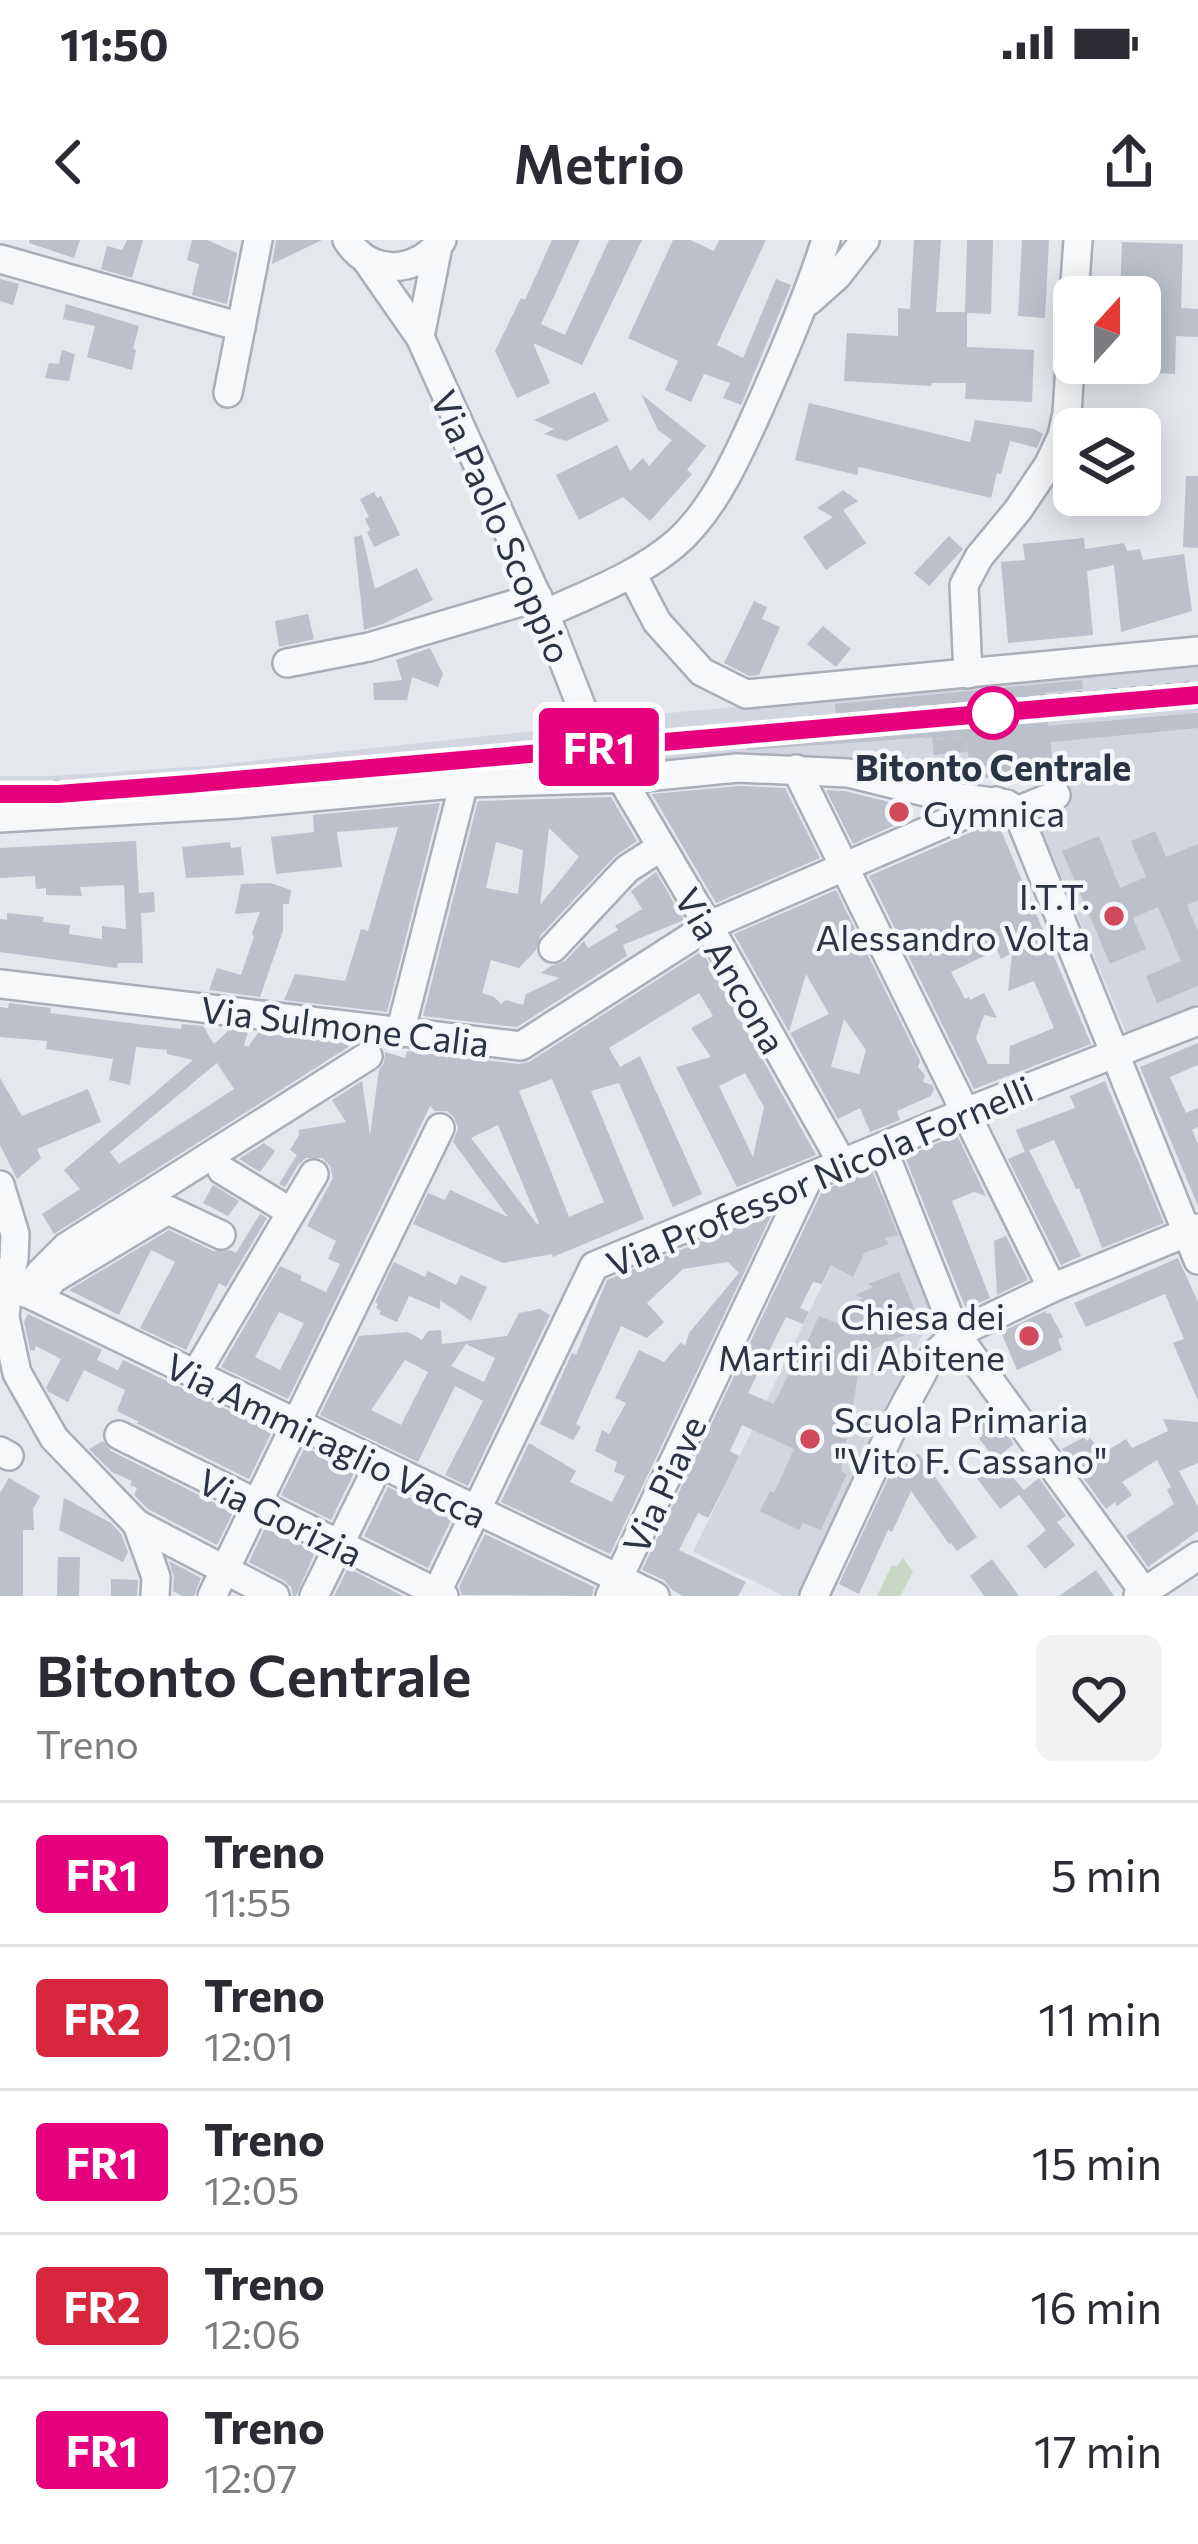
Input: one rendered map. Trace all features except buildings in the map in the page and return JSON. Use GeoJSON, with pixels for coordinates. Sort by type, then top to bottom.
{"type":"FeatureCollection","features":[{"type":"Feature","properties":{"kind":"street"},"geometry":{"type":"LineString","coordinates":[[228,393],[258,240]]}},
{"type":"Feature","properties":{"kind":"street","name":"Via Paolo Scoppio"},"geometry":{"type":"LineString","coordinates":[[347,240],[420,337],[542,605],[593,736],[621,778]]}},
{"type":"Feature","properties":{"kind":"street"},"geometry":{"type":"LineString","coordinates":[[287,662],[542,605],[632,574],[679,540],[733,468],[806,304],[826,240]]}},
{"type":"Feature","properties":{"kind":"street"},"geometry":{"type":"LineString","coordinates":[[806,304],[837,276],[865,240]]}},
{"type":"Feature","properties":{"kind":"street"},"geometry":{"type":"LineString","coordinates":[[1076,276],[1078,240]]}},
{"type":"Feature","properties":{"kind":"street"},"geometry":{"type":"LineString","coordinates":[[367,261],[382,267],[413,265],[440,243]]}},
{"type":"Feature","properties":{"kind":"street"},"geometry":{"type":"LineString","coordinates":[[420,337],[440,243]]}},
{"type":"Feature","properties":{"kind":"street"},"geometry":{"type":"LineString","coordinates":[[0,259],[241,327]]}},
{"type":"Feature","properties":{"kind":"street"},"geometry":{"type":"LineString","coordinates":[[968,674],[964,585],[979,557],[1049,464],[1063,436],[1069,384]]}},
{"type":"Feature","properties":{"kind":"street"},"geometry":{"type":"LineString","coordinates":[[632,574],[657,622],[702,672],[746,694],[1198,651]]}},
{"type":"Feature","properties":{"kind":"street"},"geometry":{"type":"LineString","coordinates":[[0,818],[738,768],[848,773],[995,804],[1115,1052],[1192,1230],[1198,1260]]}},
{"type":"Feature","properties":{"kind":"street"},"geometry":{"type":"LineString","coordinates":[[796,770],[1052,1288]]}},
{"type":"Feature","properties":{"kind":"street","name":"Via Ancona"},"geometry":{"type":"LineString","coordinates":[[621,778],[842,1163]]}},
{"type":"Feature","properties":{"kind":"street"},"geometry":{"type":"LineString","coordinates":[[400,1033],[464,783]]}},
{"type":"Feature","properties":{"kind":"street"},"geometry":{"type":"LineString","coordinates":[[925,833],[933,794]]}},
{"type":"Feature","properties":{"kind":"street","name":"Via Sulmone Calia"},"geometry":{"type":"LineString","coordinates":[[0,984],[521,1046],[708,926],[995,804],[1056,795]]}},
{"type":"Feature","properties":{"kind":"street"},"geometry":{"type":"LineString","coordinates":[[553,948],[627,869],[662,847]]}},
{"type":"Feature","properties":{"kind":"street","name":"Via Professor Nicola Fornelli"},"geometry":{"type":"LineString","coordinates":[[438,1595],[594,1266],[1198,1021]]}},
{"type":"Feature","properties":{"kind":"street"},"geometry":{"type":"LineString","coordinates":[[275,1596],[219,1583],[137,1524],[55,1438],[17,1373],[5,1317],[18,1289],[66,1247],[368,1056]]}},
{"type":"Feature","properties":{"kind":"street"},"geometry":{"type":"LineString","coordinates":[[219,1583],[440,1129]]}},
{"type":"Feature","properties":{"kind":"street"},"geometry":{"type":"LineString","coordinates":[[882,1148],[956,1334],[1143,1595],[1198,1556]]}},
{"type":"Feature","properties":{"kind":"street"},"geometry":{"type":"LineString","coordinates":[[222,1170],[291,1212]]}},
{"type":"Feature","properties":{"kind":"street"},"geometry":{"type":"LineString","coordinates":[[195,1375],[314,1174]]}},
{"type":"Feature","properties":{"kind":"street","name":"Via Piave"},"geometry":{"type":"LineString","coordinates":[[614,1587],[809,1177]]}},
{"type":"Feature","properties":{"kind":"street"},"geometry":{"type":"LineString","coordinates":[[0,1185],[15,1234],[18,1289]]}},
{"type":"Feature","properties":{"kind":"street"},"geometry":{"type":"LineString","coordinates":[[18,1289],[53,1279],[168,1210],[220,1235]]}},
{"type":"Feature","properties":{"kind":"street"},"geometry":{"type":"LineString","coordinates":[[814,1596],[926,1366],[956,1334],[1192,1230]]}},
{"type":"Feature","properties":{"kind":"street","name":"Via Ammiraglio Vacca"},"geometry":{"type":"LineString","coordinates":[[18,1289],[476,1510],[614,1587],[655,1596]]}},
{"type":"Feature","properties":{"kind":"street","name":"Via Gorizia"},"geometry":{"type":"LineString","coordinates":[[119,1436],[438,1595]]}},
{"type":"Feature","properties":{"kind":"street"},"geometry":{"type":"LineString","coordinates":[[314,1596],[379,1464]]}},
{"type":"Feature","properties":{"kind":"street"},"geometry":{"type":"LineString","coordinates":[[137,1524],[156,1577],[155,1596]]}},
{"type":"Feature","properties":{"kind":"path"},"geometry":{"type":"LineString","coordinates":[[964,726],[926,730],[927,740],[965,737],[995,804]]}},
{"type":"Feature","properties":{"kind":"shaded area"},"geometry":{"type":"Polygon","coordinates":[[[1198,666],[1198,1004],[1126,1033],[1042,830],[1059,820],[1053,772],[937,781],[842,759],[631,766],[624,756],[184,795],[0,806],[0,776],[206,766],[624,717],[1198,666]]]}},
{"type":"Feature","properties":{"kind":"shaded area","name":"Scuola Primaria \"Vito F. Cassano\""},"geometry":{"type":"Polygon","coordinates":[[[885,1193],[939,1321],[926,1327],[799,1596],[784,1596],[693,1552],[855,1218],[851,1207],[885,1193]]]}},
{"type":"Feature","properties":{"kind":"green space"},"geometry":{"type":"Polygon","coordinates":[[[903,1558],[913,1572],[900,1596],[877,1596],[892,1565],[897,1567],[903,1558]]]}},
{"type":"Feature","properties":{"kind":"railway"},"geometry":{"type":"LineString","coordinates":[[0,785],[159,777],[1198,683]]}},
{"type":"Feature","properties":{"kind":"train","name":"FR1"},"geometry":{"type":"LineString","coordinates":[[0,794],[189,784],[1198,695]]}},
{"type":"Feature","properties":{"kind":"place","name":"Bitonto Centrale"},"geometry":{"type":"Point","coordinates":[993,713]}},
{"type":"Feature","properties":{"kind":"place","name":"Gymnica"},"geometry":{"type":"Point","coordinates":[899,812]}},
{"type":"Feature","properties":{"kind":"place","name":"I.T.T. Alessandro Volta"},"geometry":{"type":"Point","coordinates":[1114,916]}},
{"type":"Feature","properties":{"kind":"place","name":"Chiesa dei Martiri di Abitene"},"geometry":{"type":"Point","coordinates":[1029,1336]}},
{"type":"Feature","properties":{"kind":"place","name":"Scuola Primaria \"Vito F. Cassano\""},"geometry":{"type":"Point","coordinates":[810,1439]}}]}
